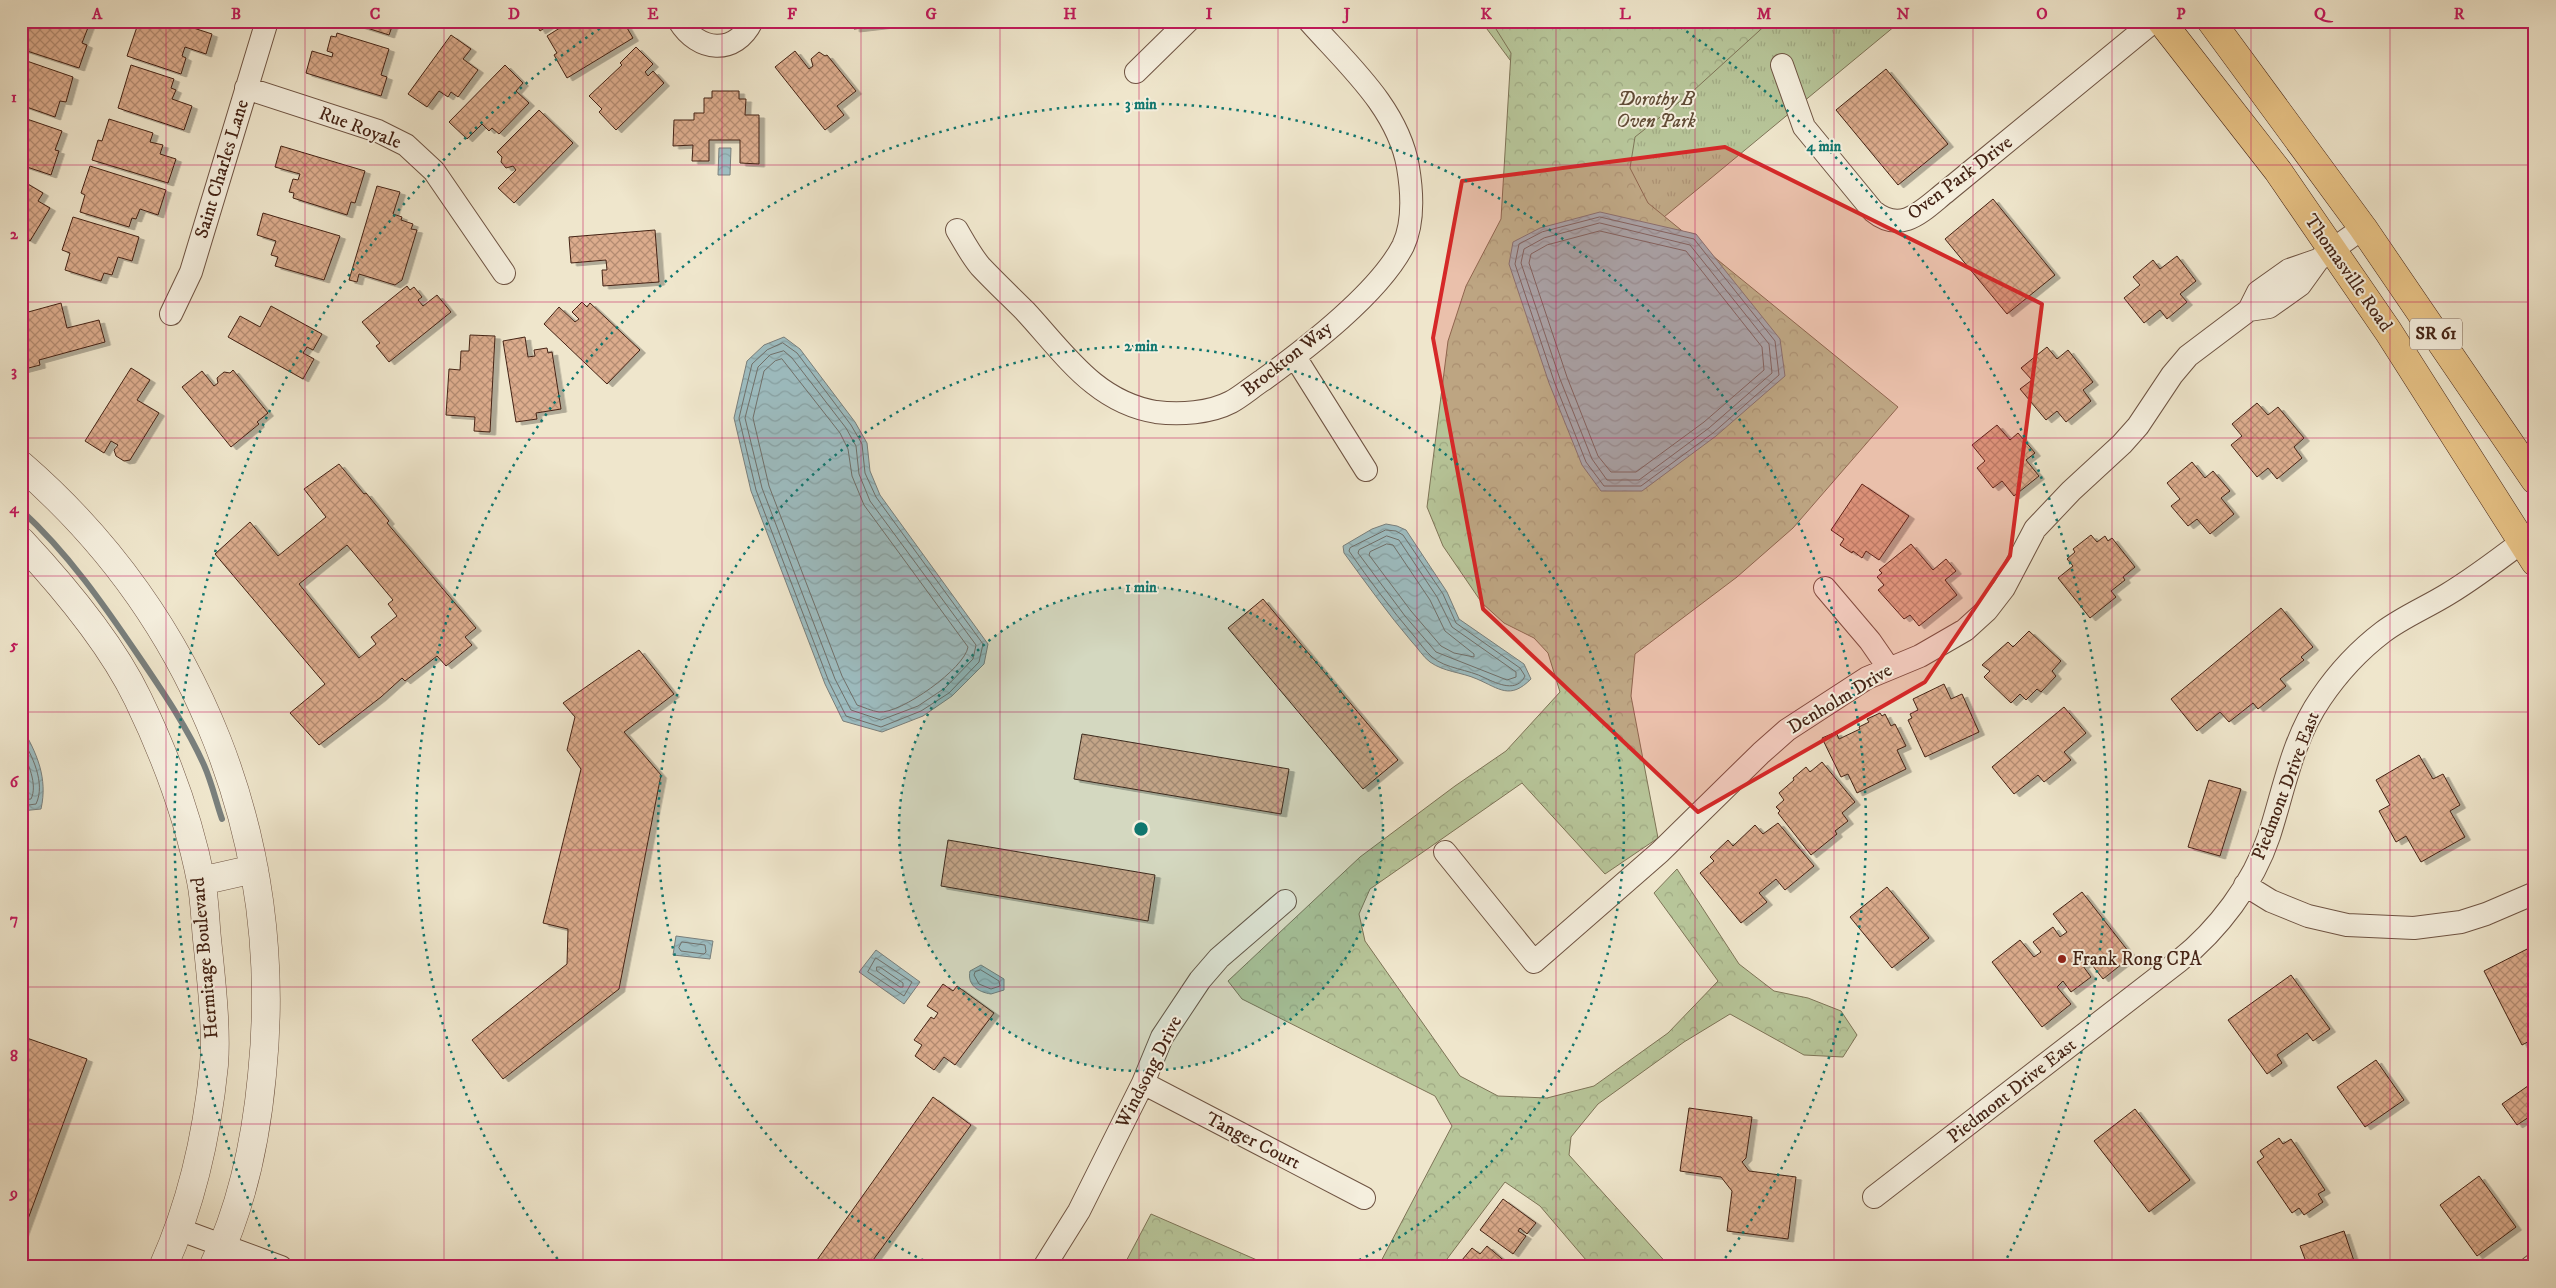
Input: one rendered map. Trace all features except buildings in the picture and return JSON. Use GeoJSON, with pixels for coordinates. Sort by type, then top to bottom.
{"type":"FeatureCollection","features":[{"type":"Feature","properties":{"kind":"main road","name":"Thomasville Road"},"geometry":{"type":"LineString","coordinates":[[2161,21],[2278,171],[2325,255],[2388,331],[2531,545]]}},
{"type":"Feature","properties":{"kind":"main road","name":"Thomasville Road"},"geometry":{"type":"LineString","coordinates":[[2211,21],[2363,228],[2535,480]]}},
{"type":"Feature","properties":{"kind":"street","name":"Saint Charles Lane"},"geometry":{"type":"LineString","coordinates":[[171,314],[191,272],[266,21]]}},
{"type":"Feature","properties":{"kind":"street"},"geometry":{"type":"LineString","coordinates":[[679,21],[694,40],[711,46],[724,46],[737,40],[749,29],[752,21]]}},
{"type":"Feature","properties":{"kind":"street"},"geometry":{"type":"LineString","coordinates":[[1136,72],[1188,21]]}},
{"type":"Feature","properties":{"kind":"street","name":"Brockton Way"},"geometry":{"type":"LineString","coordinates":[[957,230],[978,264],[1026,312],[1078,371],[1099,389],[1120,400],[1156,412],[1178,413],[1207,410],[1231,402],[1294,357],[1354,305],[1390,268],[1404,244],[1408,229],[1411,197],[1408,166],[1402,142],[1387,112],[1371,91],[1309,21]]}},
{"type":"Feature","properties":{"kind":"street","name":"Oven Park Drive"},"geometry":{"type":"LineString","coordinates":[[1782,65],[1804,127],[1872,211],[1882,219],[1902,222],[1920,212],[1947,191],[2154,21]]}},
{"type":"Feature","properties":{"kind":"street","name":"Rue Royale"},"geometry":{"type":"LineString","coordinates":[[246,88],[378,131],[406,145],[434,171],[504,273]]}},
{"type":"Feature","properties":{"kind":"street","name":"Denholm Drive"},"geometry":{"type":"LineString","coordinates":[[1444,852],[1534,962],[1660,852],[1787,730],[1867,678],[1888,667],[1920,656],[1951,639],[1987,610],[2004,588],[2035,529],[2138,426],[2172,375],[2188,356],[2249,310],[2258,292],[2289,270],[2325,255],[2363,228]]}},
{"type":"Feature","properties":{"kind":"street"},"geometry":{"type":"LineString","coordinates":[[1294,357],[1366,470]]}},
{"type":"Feature","properties":{"kind":"street"},"geometry":{"type":"LineString","coordinates":[[21,465],[58,498],[98,540],[145,602],[202,702],[238,797],[254,869],[265,946],[266,1036],[259,1108],[239,1204],[218,1256]]}},
{"type":"Feature","properties":{"kind":"street","name":"Hermitage Boulevard"},"geometry":{"type":"LineString","coordinates":[[21,540],[51,573],[101,639],[137,697],[173,782],[201,881],[211,970],[214,1064],[204,1134],[192,1193],[163,1267]]}},
{"type":"Feature","properties":{"kind":"street","name":"Piedmont Drive East"},"geometry":{"type":"LineString","coordinates":[[1874,1197],[2182,958],[2206,936],[2245,885],[2268,838],[2304,727],[2342,669],[2384,631],[2531,545]]}},
{"type":"Feature","properties":{"kind":"street"},"geometry":{"type":"LineString","coordinates":[[1825,588],[1870,641],[1888,667]]}},
{"type":"Feature","properties":{"kind":"street"},"geometry":{"type":"LineString","coordinates":[[201,881],[254,869]]}},
{"type":"Feature","properties":{"kind":"street"},"geometry":{"type":"LineString","coordinates":[[2245,885],[2271,900],[2308,916],[2347,925],[2414,928],[2461,922],[2486,914],[2535,893]]}},
{"type":"Feature","properties":{"kind":"street","name":"Windsong Drive"},"geometry":{"type":"LineString","coordinates":[[1044,1267],[1079,1210],[1143,1083],[1162,1037],[1200,980],[1219,958],[1285,901]]}},
{"type":"Feature","properties":{"kind":"street","name":"Tanger Court"},"geometry":{"type":"LineString","coordinates":[[1143,1083],[1364,1198]]}},
{"type":"Feature","properties":{"kind":"street"},"geometry":{"type":"LineString","coordinates":[[178,1229],[218,1256],[281,1267]]}},
{"type":"Feature","properties":{"kind":"street"},"geometry":{"type":"LineString","coordinates":[[2531,1267],[2535,1264]]}},
{"type":"Feature","properties":{"kind":"highlighted area"},"geometry":{"type":"Polygon","coordinates":[[[1725,147],[2042,304],[2010,556],[1925,682],[1698,812],[1483,609],[1433,338],[1462,181],[1725,147]]]}},
{"type":"Feature","properties":{"kind":"green space","name":"Dorothy B Oven Park"},"geometry":{"type":"Polygon","coordinates":[[[1481,21],[1901,21],[1641,236],[1481,21]]]}},
{"type":"Feature","properties":{"kind":"green space"},"geometry":{"type":"Polygon","coordinates":[[[1491,21],[1770,21],[1693,91],[1635,137],[1630,168],[1648,203],[1898,407],[1793,528],[1737,577],[1635,654],[1631,696],[1658,838],[1605,874],[1522,783],[1370,889],[1359,914],[1365,941],[1460,1076],[1498,1096],[1547,1098],[1594,1086],[1668,1033],[1718,981],[1654,893],[1677,869],[1739,964],[1774,991],[1808,998],[1841,1011],[1857,1035],[1843,1057],[1804,1055],[1730,1014],[1684,1042],[1598,1104],[1571,1137],[1569,1155],[1670,1267],[1592,1267],[1540,1206],[1505,1182],[1441,1267],[1378,1267],[1452,1126],[1435,1096],[1242,999],[1228,981],[1360,857],[1455,786],[1506,751],[1560,692],[1548,653],[1534,638],[1504,623],[1482,603],[1443,546],[1427,507],[1448,341],[1466,286],[1501,219],[1511,53],[1491,21]]]}},
{"type":"Feature","properties":{"kind":"green space"},"geometry":{"type":"Polygon","coordinates":[[[1151,1214],[1273,1267],[1123,1267],[1151,1214]]]}},
{"type":"Feature","properties":{"kind":"water"},"geometry":{"type":"Polygon","coordinates":[[[719,148],[731,148],[730,175],[718,175],[719,148]]]}},
{"type":"Feature","properties":{"kind":"water"},"geometry":{"type":"Polygon","coordinates":[[[1600,212],[1696,234],[1780,339],[1785,376],[1716,436],[1642,491],[1601,491],[1582,465],[1549,383],[1509,264],[1513,242],[1540,228],[1600,212]]]}},
{"type":"Feature","properties":{"kind":"water"},"geometry":{"type":"Polygon","coordinates":[[[784,337],[800,349],[855,422],[867,443],[870,471],[880,495],[988,644],[984,664],[952,696],[923,716],[882,732],[843,721],[825,684],[751,491],[734,418],[747,361],[764,345],[784,337]]]}},
{"type":"Feature","properties":{"kind":"water"},"geometry":{"type":"Polygon","coordinates":[[[1386,524],[1406,530],[1447,592],[1459,619],[1524,664],[1531,679],[1517,689],[1505,691],[1471,677],[1441,668],[1425,658],[1344,553],[1343,546],[1372,529],[1386,524]]]}},
{"type":"Feature","properties":{"kind":"water"},"geometry":{"type":"Polygon","coordinates":[[[21,726],[40,766],[43,787],[41,809],[21,811],[21,726]]]}},
{"type":"Feature","properties":{"kind":"water"},"geometry":{"type":"Polygon","coordinates":[[[676,936],[713,941],[710,959],[673,955],[676,936]]]}},
{"type":"Feature","properties":{"kind":"water"},"geometry":{"type":"Polygon","coordinates":[[[876,950],[920,982],[904,1004],[859,972],[876,950]]]}},
{"type":"Feature","properties":{"kind":"water"},"geometry":{"type":"Polygon","coordinates":[[[981,965],[1004,979],[1004,990],[991,994],[982,992],[974,987],[970,980],[970,971],[981,965]]]}},
{"type":"Feature","properties":{"kind":"waterway"},"geometry":{"type":"LineString","coordinates":[[21,510],[85,580],[166,697],[204,765],[222,819]]}},
{"type":"Feature","properties":{"kind":"place","name":"Frank Rong CPA"},"geometry":{"type":"Point","coordinates":[2062,959]}}]}
